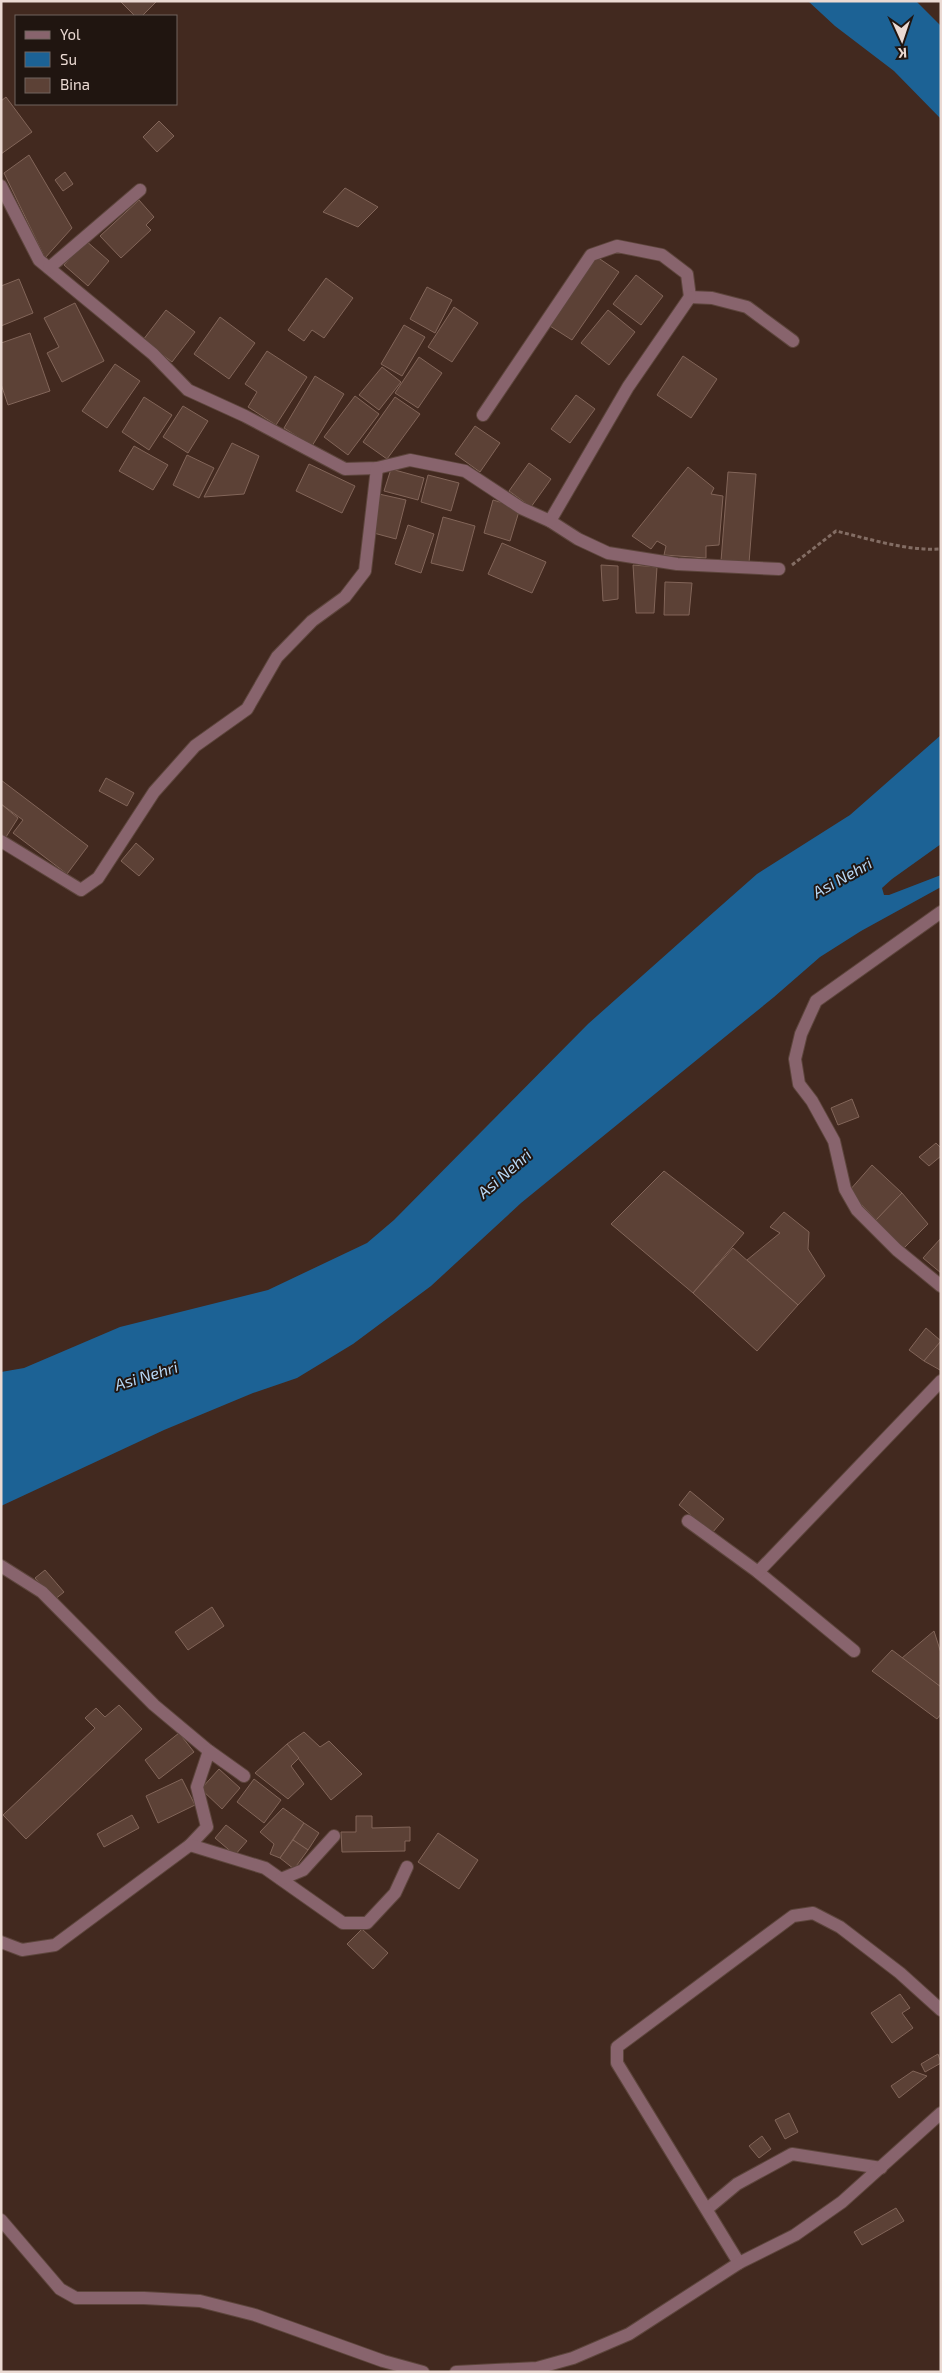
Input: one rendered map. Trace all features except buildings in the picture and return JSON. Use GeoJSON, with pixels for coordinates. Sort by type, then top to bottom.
{"type":"FeatureCollection","features":[{"type":"Feature","properties":{"kind":"street"},"geometry":{"type":"LineString","coordinates":[[1,186],[39,260],[153,354],[188,390],[246,416],[345,469],[377,468],[410,460],[465,471],[521,508],[550,521],[578,539],[608,553],[677,564],[779,569]]}},
{"type":"Feature","properties":{"kind":"street"},"geometry":{"type":"LineString","coordinates":[[49,268],[140,190]]}},
{"type":"Feature","properties":{"kind":"street"},"geometry":{"type":"LineString","coordinates":[[483,415],[591,255],[617,246],[662,255],[687,274],[690,297],[628,387],[550,521]]}},
{"type":"Feature","properties":{"kind":"street"},"geometry":{"type":"LineString","coordinates":[[690,297],[712,298],[747,307],[793,341]]}},
{"type":"Feature","properties":{"kind":"street"},"geometry":{"type":"LineString","coordinates":[[1,841],[81,890],[98,878],[154,792],[195,746],[247,709],[277,657],[312,621],[345,597],[366,571],[377,468]]}},
{"type":"Feature","properties":{"kind":"street"},"geometry":{"type":"LineString","coordinates":[[941,912],[816,1001],[801,1034],[795,1059],[799,1084],[812,1101],[834,1141],[845,1189],[857,1210],[897,1250],[941,1286]]}},
{"type":"Feature","properties":{"kind":"street"},"geometry":{"type":"LineString","coordinates":[[758,1572],[941,1381]]}},
{"type":"Feature","properties":{"kind":"street"},"geometry":{"type":"LineString","coordinates":[[688,1521],[758,1572],[854,1651]]}},
{"type":"Feature","properties":{"kind":"street"},"geometry":{"type":"LineString","coordinates":[[1,1566],[42,1592],[154,1705],[244,1776]]}},
{"type":"Feature","properties":{"kind":"street"},"geometry":{"type":"LineString","coordinates":[[1,1942],[22,1950],[55,1945],[190,1845],[208,1827],[197,1788],[209,1750]]}},
{"type":"Feature","properties":{"kind":"street"},"geometry":{"type":"LineString","coordinates":[[281,1879],[303,1870],[334,1836]]}},
{"type":"Feature","properties":{"kind":"street"},"geometry":{"type":"LineString","coordinates":[[190,1845],[265,1868],[343,1923],[367,1923],[395,1893],[407,1867]]}},
{"type":"Feature","properties":{"kind":"street"},"geometry":{"type":"LineString","coordinates":[[739,2263],[617,2063],[617,2047],[793,1916],[813,1913],[840,1927],[900,1973],[941,2010]]}},
{"type":"Feature","properties":{"kind":"street"},"geometry":{"type":"LineString","coordinates":[[456,2372],[537,2368],[573,2358],[629,2334],[739,2263],[795,2235],[842,2202],[881,2168],[912,2136],[941,2113]]}},
{"type":"Feature","properties":{"kind":"street"},"geometry":{"type":"LineString","coordinates":[[707,2209],[737,2184],[792,2154],[881,2168]]}},
{"type":"Feature","properties":{"kind":"street"},"geometry":{"type":"LineString","coordinates":[[1,2220],[60,2289],[76,2298],[144,2298],[200,2301],[255,2315],[383,2361],[423,2372]]}},
{"type":"Feature","properties":{"kind":"path"},"geometry":{"type":"LineString","coordinates":[[779,569],[795,564],[836,531],[880,542],[927,550],[941,549]]}},
{"type":"Feature","properties":{"kind":"water"},"geometry":{"type":"Polygon","coordinates":[[[808,1],[916,1],[941,26],[941,119],[894,71],[835,26],[808,1]]]}},
{"type":"Feature","properties":{"kind":"water","name":"Asi Nehri"},"geometry":{"type":"Polygon","coordinates":[[[941,735],[941,844],[882,888],[884,895],[889,895],[941,875],[941,887],[861,931],[820,957],[774,997],[521,1203],[431,1286],[353,1344],[297,1378],[253,1393],[164,1430],[1,1506],[1,1372],[24,1368],[120,1327],[268,1290],[367,1243],[394,1220],[588,1024],[706,919],[757,874],[850,815],[941,735]]]}}]}
